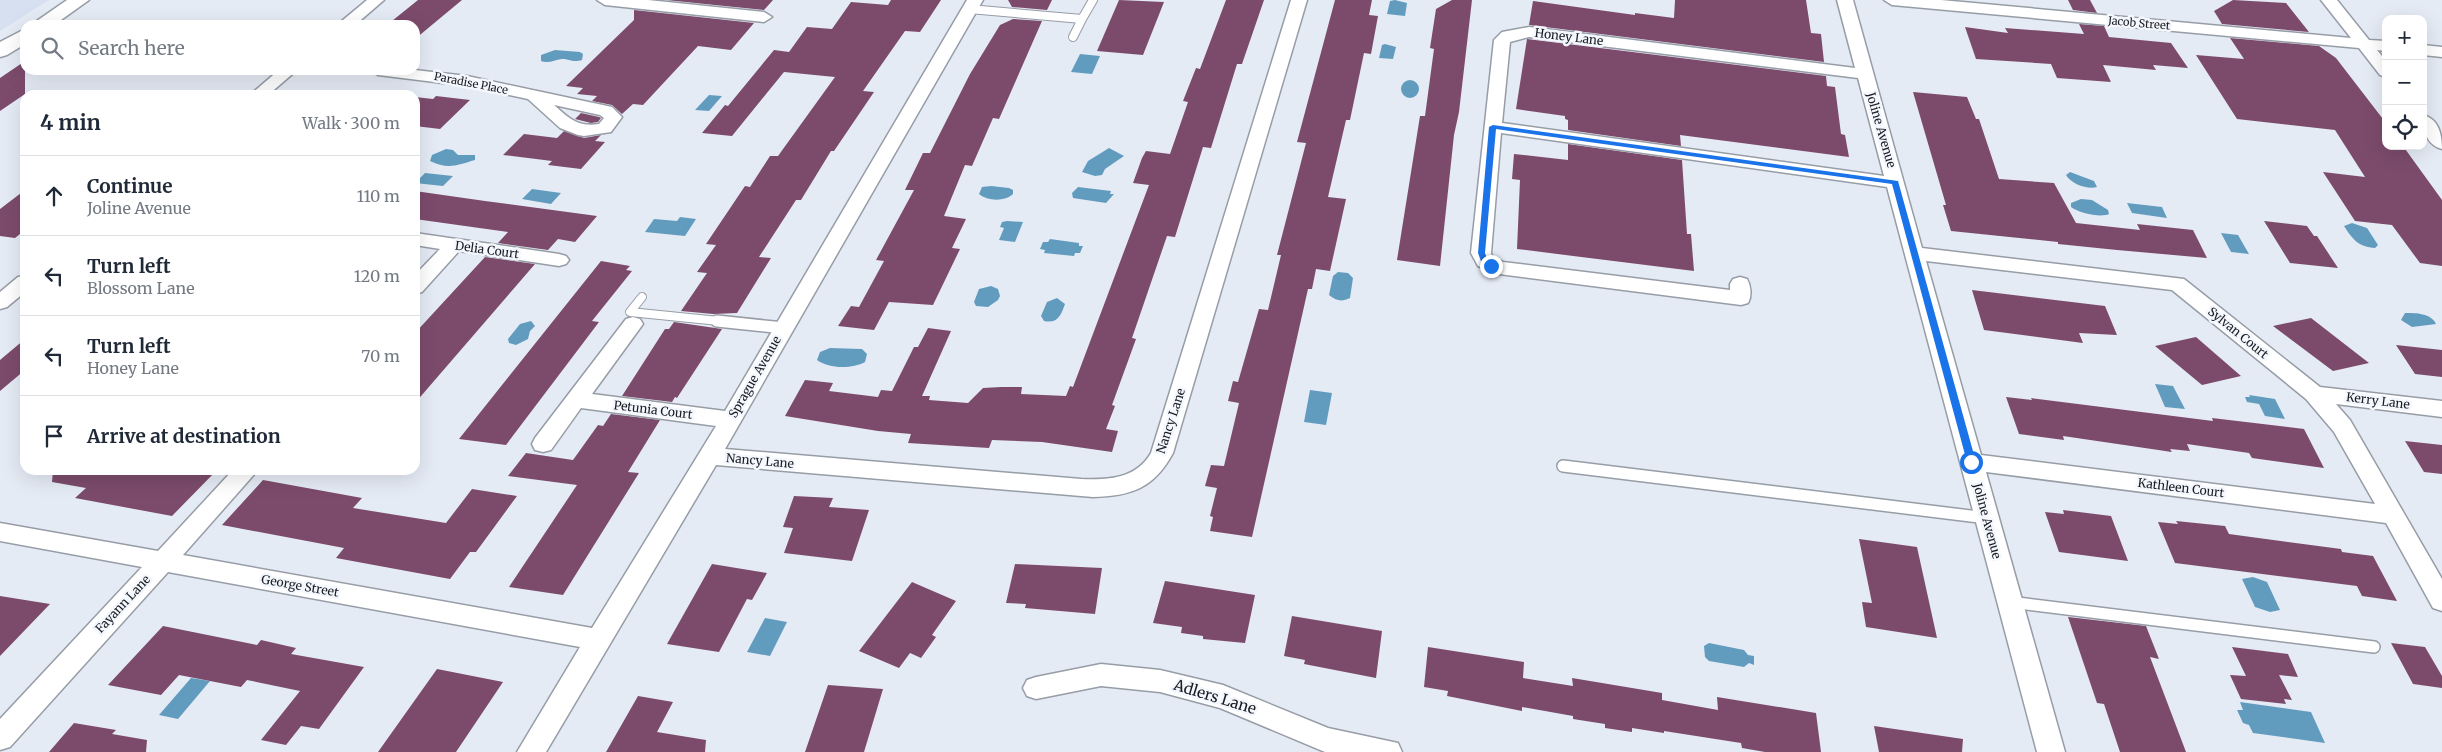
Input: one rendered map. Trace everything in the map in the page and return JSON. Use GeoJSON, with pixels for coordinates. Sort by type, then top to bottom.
{"type":"FeatureCollection","features":[{"type":"Feature","properties":{"kind":"street"},"geometry":{"type":"LineString","coordinates":[[49,20],[80,0]]}},
{"type":"Feature","properties":{"kind":"street"},"geometry":{"type":"LineString","coordinates":[[351,20],[376,0]]}},
{"type":"Feature","properties":{"kind":"street"},"geometry":{"type":"LineString","coordinates":[[605,0],[675,4],[764,17]]}},
{"type":"Feature","properties":{"kind":"street","name":"Nancy Lane"},"geometry":{"type":"LineString","coordinates":[[710,456],[1108,490],[1130,484],[1148,473],[1162,452],[1299,0]]}},
{"type":"Feature","properties":{"kind":"street","name":"Joline Avenue"},"geometry":{"type":"LineString","coordinates":[[1845,0],[2051,752]]}},
{"type":"Feature","properties":{"kind":"street","name":"Jacob Street"},"geometry":{"type":"LineString","coordinates":[[1892,0],[2382,46]]}},
{"type":"Feature","properties":{"kind":"street"},"geometry":{"type":"LineString","coordinates":[[2329,0],[2382,67]]}},
{"type":"Feature","properties":{"kind":"street","name":"Sprague Avenue"},"geometry":{"type":"LineString","coordinates":[[531,752],[710,456],[972,5]]}},
{"type":"Feature","properties":{"kind":"street","name":"Honey Lane"},"geometry":{"type":"LineString","coordinates":[[1740,284],[1741,298],[1499,268],[1485,262],[1481,253],[1502,40],[1508,35],[1529,32],[1865,74]]}},
{"type":"Feature","properties":{"kind":"street"},"geometry":{"type":"LineString","coordinates":[[0,52],[20,38]]}},
{"type":"Feature","properties":{"kind":"street"},"geometry":{"type":"LineString","coordinates":[[2427,50],[2442,52]]}},
{"type":"Feature","properties":{"kind":"street"},"geometry":{"type":"LineString","coordinates":[[264,90],[283,75]]}},
{"type":"Feature","properties":{"kind":"street","name":"Paradise Place"},"geometry":{"type":"LineString","coordinates":[[420,75],[445,78],[534,96]]}},
{"type":"Feature","properties":{"kind":"street"},"geometry":{"type":"LineString","coordinates":[[2427,125],[2442,144]]}},
{"type":"Feature","properties":{"kind":"street"},"geometry":{"type":"LineString","coordinates":[[1493,127],[1896,183]]}},
{"type":"Feature","properties":{"kind":"street","name":"Delia Court"},"geometry":{"type":"LineString","coordinates":[[420,240],[559,260]]}},
{"type":"Feature","properties":{"kind":"street"},"geometry":{"type":"LineString","coordinates":[[420,282],[454,245]]}},
{"type":"Feature","properties":{"kind":"street","name":"Sylvan Court"},"geometry":{"type":"LineString","coordinates":[[1915,253],[2177,284],[2314,394],[2342,426],[2442,601]]}},
{"type":"Feature","properties":{"kind":"street"},"geometry":{"type":"LineString","coordinates":[[0,302],[20,286]]}},
{"type":"Feature","properties":{"kind":"street"},"geometry":{"type":"LineString","coordinates":[[543,444],[633,324]]}},
{"type":"Feature","properties":{"kind":"street","name":"Kerry Lane"},"geometry":{"type":"LineString","coordinates":[[2314,394],[2442,409]]}},
{"type":"Feature","properties":{"kind":"street","name":"Petunia Court"},"geometry":{"type":"LineString","coordinates":[[576,400],[731,420]]}},
{"type":"Feature","properties":{"kind":"street","name":"Kathleen Court"},"geometry":{"type":"LineString","coordinates":[[1971,462],[2391,514]]}},
{"type":"Feature","properties":{"kind":"street","name":"Fayann Lane"},"geometry":{"type":"LineString","coordinates":[[0,738],[241,475]]}},
{"type":"Feature","properties":{"kind":"street","name":"George Street"},"geometry":{"type":"LineString","coordinates":[[0,532],[599,640]]}},
{"type":"Feature","properties":{"kind":"street","name":"Adlers Lane"},"geometry":{"type":"LineString","coordinates":[[1036,688],[1101,675],[1160,681],[1223,697],[1325,746],[1388,752]]}},
{"type":"Feature","properties":{"kind":"lane"},"geometry":{"type":"LineString","coordinates":[[1073,37],[1093,0]]}},
{"type":"Feature","properties":{"kind":"lane"},"geometry":{"type":"LineString","coordinates":[[972,5],[1082,19]]}},
{"type":"Feature","properties":{"kind":"lane"},"geometry":{"type":"LineString","coordinates":[[642,297],[630,312],[784,328]]}},
{"type":"Feature","properties":{"kind":"lane"},"geometry":{"type":"LineString","coordinates":[[1563,466],[1987,518]]}},
{"type":"Feature","properties":{"kind":"lane"},"geometry":{"type":"LineString","coordinates":[[2010,602],[2374,647]]}},
{"type":"Feature","properties":{"kind":"shaded area"},"geometry":{"type":"Polygon","coordinates":[[[0,0],[49,0],[0,31],[0,0]]]}},
{"type":"Feature","properties":{"kind":"water"},"geometry":{"type":"Polygon","coordinates":[[[1395,0],[1407,3],[1405,16],[1387,14],[1390,1],[1395,0]]]}},
{"type":"Feature","properties":{"kind":"water"},"geometry":{"type":"Polygon","coordinates":[[[1382,45],[1396,47],[1393,59],[1379,58],[1382,45]]]}},
{"type":"Feature","properties":{"kind":"water"},"geometry":{"type":"Polygon","coordinates":[[[555,50],[580,52],[583,54],[582,60],[541,61],[541,55],[555,50]]]}},
{"type":"Feature","properties":{"kind":"water"},"geometry":{"type":"Polygon","coordinates":[[[1080,54],[1100,56],[1092,74],[1071,72],[1080,54]]]}},
{"type":"Feature","properties":{"kind":"water"},"geometry":{"type":"Polygon","coordinates":[[[1410,80],[1416,83],[1419,89],[1416,95],[1410,98],[1404,95],[1401,89],[1404,83],[1410,80]]]}},
{"type":"Feature","properties":{"kind":"water"},"geometry":{"type":"Polygon","coordinates":[[[709,95],[722,96],[709,111],[695,110],[709,95]]]}},
{"type":"Feature","properties":{"kind":"water"},"geometry":{"type":"Polygon","coordinates":[[[1109,148],[1124,156],[1105,169],[1102,175],[1095,176],[1082,172],[1088,161],[1109,148]]]}},
{"type":"Feature","properties":{"kind":"water"},"geometry":{"type":"Polygon","coordinates":[[[446,149],[453,150],[458,155],[475,155],[475,160],[448,166],[430,161],[432,155],[446,149]]]}},
{"type":"Feature","properties":{"kind":"water"},"geometry":{"type":"Polygon","coordinates":[[[2070,172],[2094,181],[2097,187],[2089,188],[2076,184],[2066,175],[2070,172]]]}},
{"type":"Feature","properties":{"kind":"water"},"geometry":{"type":"Polygon","coordinates":[[[425,173],[453,176],[443,186],[420,184],[420,178],[425,173]]]}},
{"type":"Feature","properties":{"kind":"water"},"geometry":{"type":"Polygon","coordinates":[[[982,187],[1009,188],[1013,190],[1013,194],[1010,197],[996,200],[979,194],[982,187]]]}},
{"type":"Feature","properties":{"kind":"water"},"geometry":{"type":"Polygon","coordinates":[[[1078,187],[1111,191],[1110,194],[1114,194],[1106,203],[1073,198],[1072,193],[1078,187]]]}},
{"type":"Feature","properties":{"kind":"water"},"geometry":{"type":"Polygon","coordinates":[[[532,189],[561,193],[551,204],[522,199],[532,189]]]}},
{"type":"Feature","properties":{"kind":"water"},"geometry":{"type":"Polygon","coordinates":[[[2081,199],[2092,200],[2108,210],[2109,214],[2090,214],[2071,207],[2071,203],[2081,199]]]}},
{"type":"Feature","properties":{"kind":"water"},"geometry":{"type":"Polygon","coordinates":[[[2127,203],[2162,207],[2167,218],[2132,213],[2127,203]]]}},
{"type":"Feature","properties":{"kind":"water"},"geometry":{"type":"Polygon","coordinates":[[[680,217],[696,219],[685,236],[645,232],[654,219],[677,221],[680,217]]]}},
{"type":"Feature","properties":{"kind":"water"},"geometry":{"type":"Polygon","coordinates":[[[1002,222],[1023,222],[1015,242],[999,240],[1004,228],[1000,227],[1002,222]]]}},
{"type":"Feature","properties":{"kind":"water"},"geometry":{"type":"Polygon","coordinates":[[[2352,223],[2367,228],[2378,245],[2375,248],[2357,242],[2344,226],[2352,223]]]}},
{"type":"Feature","properties":{"kind":"water"},"geometry":{"type":"Polygon","coordinates":[[[2221,233],[2238,235],[2249,254],[2231,252],[2221,233]]]}},
{"type":"Feature","properties":{"kind":"water"},"geometry":{"type":"Polygon","coordinates":[[[1050,239],[1079,243],[1079,246],[1083,246],[1080,253],[1075,253],[1074,256],[1044,253],[1045,250],[1040,249],[1043,242],[1048,242],[1050,239]]]}},
{"type":"Feature","properties":{"kind":"water"},"geometry":{"type":"Polygon","coordinates":[[[1338,272],[1348,273],[1353,278],[1350,298],[1344,300],[1334,299],[1329,295],[1333,276],[1338,272]]]}},
{"type":"Feature","properties":{"kind":"water"},"geometry":{"type":"Polygon","coordinates":[[[991,286],[998,289],[1000,296],[998,300],[988,307],[976,306],[974,302],[979,289],[991,286]]]}},
{"type":"Feature","properties":{"kind":"water"},"geometry":{"type":"Polygon","coordinates":[[[1057,298],[1065,304],[1060,315],[1056,320],[1044,321],[1041,316],[1047,302],[1057,298]]]}},
{"type":"Feature","properties":{"kind":"water"},"geometry":{"type":"Polygon","coordinates":[[[2405,313],[2427,316],[2434,320],[2436,324],[2412,327],[2401,320],[2405,313]]]}},
{"type":"Feature","properties":{"kind":"water"},"geometry":{"type":"Polygon","coordinates":[[[531,321],[535,326],[530,331],[528,339],[516,345],[509,343],[508,339],[520,324],[531,321]]]}},
{"type":"Feature","properties":{"kind":"water"},"geometry":{"type":"Polygon","coordinates":[[[830,348],[862,349],[867,354],[865,362],[854,366],[841,367],[828,365],[817,360],[820,352],[830,348]]]}},
{"type":"Feature","properties":{"kind":"water"},"geometry":{"type":"Polygon","coordinates":[[[2155,384],[2173,386],[2185,409],[2165,407],[2155,384]]]}},
{"type":"Feature","properties":{"kind":"water"},"geometry":{"type":"Polygon","coordinates":[[[1310,390],[1332,393],[1326,425],[1304,422],[1310,390]]]}},
{"type":"Feature","properties":{"kind":"water"},"geometry":{"type":"Polygon","coordinates":[[[2249,395],[2275,399],[2285,419],[2265,416],[2259,404],[2247,402],[2245,397],[2250,397],[2249,395]]]}},
{"type":"Feature","properties":{"kind":"water"},"geometry":{"type":"Polygon","coordinates":[[[2253,577],[2267,582],[2280,610],[2270,612],[2255,607],[2242,579],[2253,577]]]}},
{"type":"Feature","properties":{"kind":"water"},"geometry":{"type":"Polygon","coordinates":[[[765,618],[787,622],[770,656],[747,652],[765,618]]]}},
{"type":"Feature","properties":{"kind":"water"},"geometry":{"type":"Polygon","coordinates":[[[1709,643],[1744,650],[1748,655],[1754,656],[1754,665],[1749,663],[1744,667],[1709,661],[1705,657],[1704,646],[1709,643]]]}},
{"type":"Feature","properties":{"kind":"water"},"geometry":{"type":"Polygon","coordinates":[[[191,678],[210,681],[178,719],[159,715],[191,678]]]}},
{"type":"Feature","properties":{"kind":"water"},"geometry":{"type":"Polygon","coordinates":[[[2240,702],[2311,712],[2325,743],[2253,733],[2249,725],[2243,723],[2237,710],[2243,710],[2240,702]]]}},
{"type":"Feature","properties":{"kind":"building"},"geometry":{"type":"Polygon","coordinates":[[[418,0],[462,0],[420,35],[420,20],[393,20],[418,0]]]}},
{"type":"Feature","properties":{"kind":"building"},"geometry":{"type":"Polygon","coordinates":[[[666,0],[773,0],[764,10],[666,0]]]}},
{"type":"Feature","properties":{"kind":"building"},"geometry":{"type":"Polygon","coordinates":[[[891,0],[941,0],[920,32],[905,31],[863,91],[874,92],[834,151],[831,151],[801,200],[796,200],[759,257],[771,258],[737,313],[713,314],[681,311],[707,273],[697,272],[716,245],[706,244],[745,186],[750,187],[770,156],[778,156],[835,77],[784,72],[732,136],[702,133],[725,105],[728,106],[774,50],[789,52],[807,27],[832,29],[851,2],[888,5],[891,0]]]}},
{"type":"Feature","properties":{"kind":"building"},"geometry":{"type":"Polygon","coordinates":[[[1008,0],[1052,0],[1047,10],[1012,7],[1008,0]]]}},
{"type":"Feature","properties":{"kind":"building"},"geometry":{"type":"Polygon","coordinates":[[[1119,0],[1164,2],[1143,55],[1097,51],[1119,0]]]}},
{"type":"Feature","properties":{"kind":"building"},"geometry":{"type":"Polygon","coordinates":[[[1226,0],[1264,0],[1242,64],[1237,64],[1211,148],[1203,147],[1175,237],[1167,236],[1132,338],[1136,339],[1112,405],[1115,406],[1106,429],[1118,431],[1112,452],[1042,442],[992,440],[989,448],[908,443],[911,434],[878,431],[785,416],[805,380],[833,383],[829,391],[878,397],[881,390],[892,391],[914,347],[918,347],[928,328],[951,331],[922,396],[930,396],[929,400],[968,403],[983,388],[1001,387],[1022,387],[1021,394],[1066,396],[1070,386],[1073,387],[1149,185],[1133,183],[1142,158],[1146,151],[1170,154],[1188,102],[1183,101],[1196,68],[1200,69],[1226,0]]]}},
{"type":"Feature","properties":{"kind":"building"},"geometry":{"type":"Polygon","coordinates":[[[1335,0],[1372,0],[1369,15],[1378,16],[1371,54],[1364,53],[1350,120],[1346,120],[1328,197],[1346,199],[1330,271],[1316,269],[1312,289],[1308,289],[1252,537],[1210,531],[1213,517],[1210,516],[1217,488],[1205,486],[1211,465],[1224,466],[1239,403],[1228,401],[1233,381],[1238,382],[1259,309],[1268,310],[1281,255],[1277,255],[1306,143],[1297,142],[1335,0]]]}},
{"type":"Feature","properties":{"kind":"building"},"geometry":{"type":"Polygon","coordinates":[[[1452,0],[1472,0],[1459,112],[1454,135],[1440,266],[1397,260],[1420,116],[1425,116],[1434,49],[1430,48],[1436,9],[1452,0]]]}},
{"type":"Feature","properties":{"kind":"building"},"geometry":{"type":"Polygon","coordinates":[[[1675,0],[1806,0],[1811,33],[1821,34],[1824,62],[1529,25],[1533,1],[1635,15],[1635,13],[1674,18],[1675,0]]]}},
{"type":"Feature","properties":{"kind":"building"},"geometry":{"type":"Polygon","coordinates":[[[2068,0],[2090,0],[2097,13],[2073,10],[2068,0]]]}},
{"type":"Feature","properties":{"kind":"building"},"geometry":{"type":"Polygon","coordinates":[[[2233,0],[2286,3],[2309,32],[2222,24],[2214,11],[2233,0]]]}},
{"type":"Feature","properties":{"kind":"building"},"geometry":{"type":"Polygon","coordinates":[[[634,10],[754,23],[731,50],[698,46],[643,105],[633,104],[622,114],[612,105],[592,101],[597,96],[577,94],[583,88],[566,86],[634,20],[634,10]]]}},
{"type":"Feature","properties":{"kind":"building"},"geometry":{"type":"Polygon","coordinates":[[[1013,19],[1042,21],[999,119],[993,118],[972,166],[965,165],[944,216],[966,219],[952,248],[960,249],[933,305],[889,302],[874,330],[838,326],[851,306],[859,307],[884,261],[876,260],[914,190],[905,190],[923,153],[930,153],[970,74],[1000,25],[1013,19]]]}},
{"type":"Feature","properties":{"kind":"building"},"geometry":{"type":"Polygon","coordinates":[[[2079,24],[2104,26],[2109,37],[2171,43],[2188,68],[2153,65],[2156,70],[2103,65],[2111,82],[2057,78],[2051,64],[1976,59],[1965,27],[2008,33],[2005,28],[2084,34],[2079,24]]]}},
{"type":"Feature","properties":{"kind":"building"},"geometry":{"type":"Polygon","coordinates":[[[2230,38],[2319,46],[2336,58],[2382,118],[2382,150],[2406,150],[2442,200],[2442,266],[2420,263],[2392,225],[2355,221],[2323,172],[2365,177],[2335,130],[2237,119],[2196,55],[2244,59],[2230,38]]]}},
{"type":"Feature","properties":{"kind":"building"},"geometry":{"type":"Polygon","coordinates":[[[1527,39],[1826,76],[1827,86],[1835,87],[1841,134],[1845,135],[1849,157],[1680,135],[1681,146],[1568,130],[1568,120],[1565,119],[1565,116],[1516,109],[1527,39]]]}},
{"type":"Feature","properties":{"kind":"building"},"geometry":{"type":"Polygon","coordinates":[[[20,64],[20,75],[25,75],[25,90],[20,90],[20,97],[0,111],[0,78],[20,64]]]}},
{"type":"Feature","properties":{"kind":"building"},"geometry":{"type":"Polygon","coordinates":[[[1913,92],[1967,97],[1976,119],[1979,119],[1999,179],[2054,183],[2076,223],[2140,230],[2137,224],[2193,230],[2207,258],[2058,244],[2058,242],[1951,231],[1943,205],[1946,205],[1913,92]]]}},
{"type":"Feature","properties":{"kind":"building"},"geometry":{"type":"Polygon","coordinates":[[[436,96],[470,100],[440,129],[420,127],[420,98],[433,99],[436,96]]]}},
{"type":"Feature","properties":{"kind":"building"},"geometry":{"type":"Polygon","coordinates":[[[581,113],[601,118],[598,122],[591,123],[575,119],[581,113]]]}},
{"type":"Feature","properties":{"kind":"building"},"geometry":{"type":"Polygon","coordinates":[[[564,131],[584,138],[601,135],[595,141],[605,142],[581,169],[548,165],[552,161],[503,155],[524,134],[557,138],[564,131]]]}},
{"type":"Feature","properties":{"kind":"building"},"geometry":{"type":"Polygon","coordinates":[[[1568,144],[1682,160],[1687,234],[1691,234],[1694,271],[1517,249],[1520,180],[1512,179],[1514,154],[1568,160],[1568,144]]]}},
{"type":"Feature","properties":{"kind":"building"},"geometry":{"type":"Polygon","coordinates":[[[420,192],[597,216],[575,242],[558,239],[548,250],[498,243],[508,232],[420,220],[420,192]]]}},
{"type":"Feature","properties":{"kind":"building"},"geometry":{"type":"Polygon","coordinates":[[[20,194],[20,234],[15,238],[0,236],[0,209],[20,194]]]}},
{"type":"Feature","properties":{"kind":"building"},"geometry":{"type":"Polygon","coordinates":[[[2264,221],[2307,226],[2314,236],[2317,236],[2338,268],[2290,263],[2264,221]]]}},
{"type":"Feature","properties":{"kind":"building"},"geometry":{"type":"Polygon","coordinates":[[[485,257],[535,264],[420,397],[420,328],[485,257]]]}},
{"type":"Feature","properties":{"kind":"building"},"geometry":{"type":"Polygon","coordinates":[[[601,261],[630,266],[626,270],[632,271],[592,321],[599,322],[506,445],[459,439],[601,261]]]}},
{"type":"Feature","properties":{"kind":"building"},"geometry":{"type":"Polygon","coordinates":[[[1972,290],[2105,306],[2117,335],[2079,333],[2083,343],[1984,330],[1972,290]]]}},
{"type":"Feature","properties":{"kind":"building"},"geometry":{"type":"Polygon","coordinates":[[[2311,318],[2369,363],[2333,371],[2273,326],[2311,318]]]}},
{"type":"Feature","properties":{"kind":"building"},"geometry":{"type":"Polygon","coordinates":[[[674,322],[722,329],[677,398],[675,397],[672,402],[622,396],[665,329],[669,329],[674,322]]]}},
{"type":"Feature","properties":{"kind":"building"},"geometry":{"type":"Polygon","coordinates":[[[2196,337],[2241,376],[2202,385],[2155,346],[2196,337]]]}},
{"type":"Feature","properties":{"kind":"building"},"geometry":{"type":"Polygon","coordinates":[[[20,343],[20,374],[0,391],[0,360],[20,343]]]}},
{"type":"Feature","properties":{"kind":"building"},"geometry":{"type":"Polygon","coordinates":[[[2396,345],[2442,350],[2442,377],[2415,374],[2396,345]]]}},
{"type":"Feature","properties":{"kind":"building"},"geometry":{"type":"Polygon","coordinates":[[[2006,397],[2032,400],[2031,398],[2213,421],[2212,418],[2304,429],[2324,468],[2252,458],[2249,453],[2187,444],[2190,451],[2170,449],[2172,452],[2063,436],[2064,440],[2019,434],[2006,397]]]}},
{"type":"Feature","properties":{"kind":"building"},"geometry":{"type":"Polygon","coordinates":[[[611,414],[660,420],[628,472],[639,473],[563,595],[509,587],[577,485],[508,476],[526,453],[573,460],[598,425],[603,426],[611,414]]]}},
{"type":"Feature","properties":{"kind":"building"},"geometry":{"type":"Polygon","coordinates":[[[2405,441],[2442,445],[2442,474],[2424,472],[2405,441]]]}},
{"type":"Feature","properties":{"kind":"building"},"geometry":{"type":"Polygon","coordinates":[[[53,475],[212,475],[172,516],[75,498],[86,488],[52,482],[53,475]]]}},
{"type":"Feature","properties":{"kind":"building"},"geometry":{"type":"Polygon","coordinates":[[[263,480],[362,498],[353,508],[446,523],[472,489],[517,496],[476,552],[470,552],[450,579],[336,558],[344,548],[222,525],[263,480]]]}},
{"type":"Feature","properties":{"kind":"building"},"geometry":{"type":"Polygon","coordinates":[[[794,496],[833,498],[829,507],[869,510],[852,561],[784,553],[793,528],[783,527],[794,496]]]}},
{"type":"Feature","properties":{"kind":"building"},"geometry":{"type":"Polygon","coordinates":[[[2063,510],[2111,516],[2128,561],[2059,552],[2045,512],[2064,514],[2063,510]]]}},
{"type":"Feature","properties":{"kind":"building"},"geometry":{"type":"Polygon","coordinates":[[[2176,521],[2225,526],[2229,534],[2341,549],[2342,552],[2373,556],[2397,601],[2362,596],[2357,586],[2175,563],[2158,522],[2178,524],[2176,521]]]}},
{"type":"Feature","properties":{"kind":"building"},"geometry":{"type":"Polygon","coordinates":[[[1859,539],[1917,547],[1937,638],[1866,627],[1862,602],[1872,603],[1859,539]]]}},
{"type":"Feature","properties":{"kind":"building"},"geometry":{"type":"Polygon","coordinates":[[[712,564],[767,573],[752,600],[747,599],[719,652],[667,644],[712,564]]]}},
{"type":"Feature","properties":{"kind":"building"},"geometry":{"type":"Polygon","coordinates":[[[1015,564],[1102,568],[1095,614],[1025,608],[1026,604],[1006,603],[1015,564]]]}},
{"type":"Feature","properties":{"kind":"building"},"geometry":{"type":"Polygon","coordinates":[[[1165,581],[1255,595],[1245,643],[1203,639],[1203,636],[1181,633],[1182,627],[1153,623],[1165,581]]]}},
{"type":"Feature","properties":{"kind":"building"},"geometry":{"type":"Polygon","coordinates":[[[912,582],[956,601],[932,635],[936,637],[921,658],[910,653],[899,668],[859,651],[912,582]]]}},
{"type":"Feature","properties":{"kind":"building"},"geometry":{"type":"Polygon","coordinates":[[[0,596],[50,604],[0,656],[0,596]]]}},
{"type":"Feature","properties":{"kind":"building"},"geometry":{"type":"Polygon","coordinates":[[[1292,616],[1382,631],[1376,678],[1304,664],[1305,660],[1284,656],[1292,616]]]}},
{"type":"Feature","properties":{"kind":"building"},"geometry":{"type":"Polygon","coordinates":[[[2068,617],[2146,626],[2159,659],[2150,657],[2186,752],[2120,752],[2104,704],[2097,703],[2068,617]]]}},
{"type":"Feature","properties":{"kind":"building"},"geometry":{"type":"Polygon","coordinates":[[[163,626],[257,645],[261,640],[296,648],[291,654],[364,667],[319,729],[301,726],[286,745],[261,740],[300,691],[247,680],[241,687],[179,675],[161,695],[108,685],[163,626]]]}},
{"type":"Feature","properties":{"kind":"building"},"geometry":{"type":"Polygon","coordinates":[[[2391,643],[2425,647],[2442,676],[2442,688],[2413,684],[2391,643]]]}},
{"type":"Feature","properties":{"kind":"building"},"geometry":{"type":"Polygon","coordinates":[[[1428,647],[1524,662],[1523,678],[1573,686],[1572,678],[1662,693],[1662,700],[1718,710],[1717,697],[1816,713],[1821,752],[1765,752],[1742,748],[1741,743],[1664,731],[1664,733],[1632,728],[1632,732],[1605,728],[1605,724],[1573,719],[1573,716],[1522,707],[1522,711],[1447,696],[1448,691],[1424,687],[1428,647]]]}},
{"type":"Feature","properties":{"kind":"building"},"geometry":{"type":"Polygon","coordinates":[[[2232,647],[2288,654],[2298,677],[2279,675],[2292,700],[2284,699],[2286,704],[2241,699],[2230,675],[2246,676],[2232,647]]]}},
{"type":"Feature","properties":{"kind":"building"},"geometry":{"type":"Polygon","coordinates":[[[437,669],[503,682],[456,752],[378,752],[437,669]]]}},
{"type":"Feature","properties":{"kind":"building"},"geometry":{"type":"Polygon","coordinates":[[[828,685],[883,689],[864,752],[805,752],[828,685]]]}},
{"type":"Feature","properties":{"kind":"building"},"geometry":{"type":"Polygon","coordinates":[[[638,696],[673,702],[657,732],[706,740],[705,752],[606,752],[638,696]]]}},
{"type":"Feature","properties":{"kind":"building"},"geometry":{"type":"Polygon","coordinates":[[[74,723],[116,730],[112,734],[147,740],[146,752],[49,752],[74,723]]]}},
{"type":"Feature","properties":{"kind":"building"},"geometry":{"type":"Polygon","coordinates":[[[1874,726],[1963,739],[1962,752],[1879,752],[1874,726]]]}},
{"type":"Feature","properties":{"kind":"route"},"geometry":{"type":"LineString","coordinates":[[1491,266],[1485,262],[1481,253],[1493,127],[1896,183],[1971,462]]}}]}
